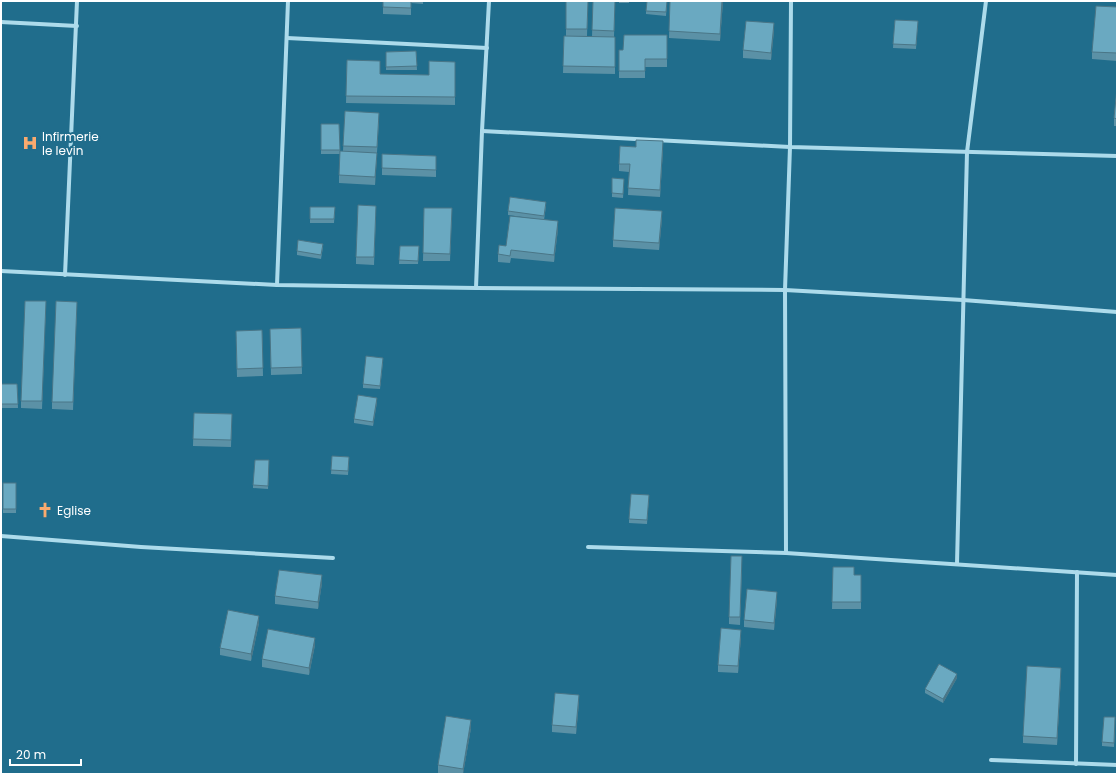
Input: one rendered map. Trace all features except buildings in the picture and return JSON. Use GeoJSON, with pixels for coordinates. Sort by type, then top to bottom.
{"type":"FeatureCollection","features":[{"type":"Feature","properties":{"kind":"street"},"geometry":{"type":"LineString","coordinates":[[65,275],[78,1]]}},
{"type":"Feature","properties":{"kind":"street"},"geometry":{"type":"LineString","coordinates":[[277,285],[288,1]]}},
{"type":"Feature","properties":{"kind":"street"},"geometry":{"type":"LineString","coordinates":[[476,288],[489,1]]}},
{"type":"Feature","properties":{"kind":"street"},"geometry":{"type":"LineString","coordinates":[[786,553],[785,290],[790,147],[791,1]]}},
{"type":"Feature","properties":{"kind":"street"},"geometry":{"type":"LineString","coordinates":[[957,564],[967,152],[986,1]]}},
{"type":"Feature","properties":{"kind":"street"},"geometry":{"type":"LineString","coordinates":[[1,22],[77,26]]}},
{"type":"Feature","properties":{"kind":"street"},"geometry":{"type":"LineString","coordinates":[[287,38],[487,48]]}},
{"type":"Feature","properties":{"kind":"street"},"geometry":{"type":"LineString","coordinates":[[482,131],[790,147],[1117,156]]}},
{"type":"Feature","properties":{"kind":"street"},"geometry":{"type":"LineString","coordinates":[[1,272],[277,285],[785,290],[963,300],[1117,312]]}},
{"type":"Feature","properties":{"kind":"street"},"geometry":{"type":"LineString","coordinates":[[1,536],[141,547],[333,558]]}},
{"type":"Feature","properties":{"kind":"street"},"geometry":{"type":"LineString","coordinates":[[588,547],[786,553],[1117,575]]}},
{"type":"Feature","properties":{"kind":"street"},"geometry":{"type":"LineString","coordinates":[[1076,764],[1077,572]]}},
{"type":"Feature","properties":{"kind":"street"},"geometry":{"type":"LineString","coordinates":[[991,760],[1117,765]]}},
{"type":"Feature","properties":{"kind":"place","name":"Infirmerie le levin"},"geometry":{"type":"Point","coordinates":[30,143]}},
{"type":"Feature","properties":{"kind":"place","name":"Eglise"},"geometry":{"type":"Point","coordinates":[45,510]}}]}
